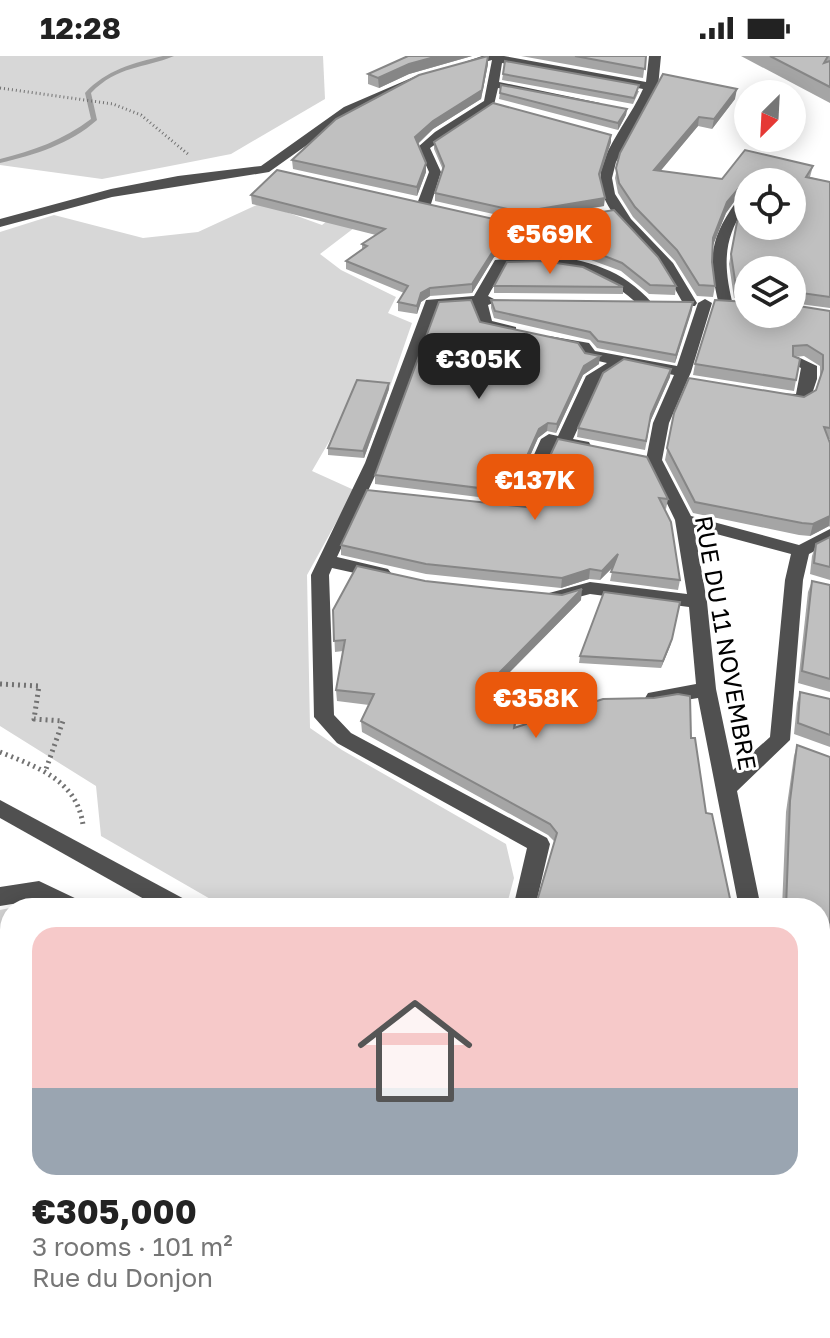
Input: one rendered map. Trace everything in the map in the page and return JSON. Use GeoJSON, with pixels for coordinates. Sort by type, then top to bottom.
{"type":"FeatureCollection","features":[{"type":"Feature","properties":{"kind":"street"},"geometry":{"type":"LineString","coordinates":[[655,56],[652,87],[613,151],[606,190],[610,213],[664,261],[675,303]]}},
{"type":"Feature","properties":{"kind":"street"},"geometry":{"type":"LineString","coordinates":[[453,68],[496,57],[652,87]]}},
{"type":"Feature","properties":{"kind":"street"},"geometry":{"type":"LineString","coordinates":[[421,203],[435,172],[424,147],[439,131],[464,121],[490,103],[496,57]]}},
{"type":"Feature","properties":{"kind":"street"},"geometry":{"type":"LineString","coordinates":[[0,223],[111,193],[178,180],[272,171],[348,110],[427,76]]}},
{"type":"Feature","properties":{"kind":"street"},"geometry":{"type":"LineString","coordinates":[[493,84],[609,106]]}},
{"type":"Feature","properties":{"kind":"street"},"geometry":{"type":"LineString","coordinates":[[490,103],[504,107]]}},
{"type":"Feature","properties":{"kind":"street"},"geometry":{"type":"LineString","coordinates":[[623,109],[638,111]]}},
{"type":"Feature","properties":{"kind":"street"},"geometry":{"type":"LineString","coordinates":[[607,134],[622,138]]}},
{"type":"Feature","properties":{"kind":"street"},"geometry":{"type":"LineString","coordinates":[[616,303],[732,305],[716,260],[721,237],[734,216]]}},
{"type":"Feature","properties":{"kind":"street"},"geometry":{"type":"LineString","coordinates":[[675,303],[616,278],[563,261],[528,257],[500,263],[479,300],[485,324],[584,346],[590,355],[686,378]]}},
{"type":"Feature","properties":{"kind":"street"},"geometry":{"type":"LineString","coordinates":[[505,301],[431,303],[373,463],[368,491],[320,575],[320,660],[324,717],[344,738],[539,844],[526,898]]}},
{"type":"Feature","properties":{"kind":"street","name":"RUE DU 11 NOVEMBRE"},"geometry":{"type":"LineString","coordinates":[[675,303],[686,378],[661,423],[646,459],[684,520],[698,602],[706,689],[748,898]]}},
{"type":"Feature","properties":{"kind":"street"},"geometry":{"type":"LineString","coordinates":[[563,442],[594,376],[601,375],[618,361]]}},
{"type":"Feature","properties":{"kind":"street"},"geometry":{"type":"LineString","coordinates":[[771,395],[802,400],[809,379],[809,366],[798,362]]}},
{"type":"Feature","properties":{"kind":"street"},"geometry":{"type":"LineString","coordinates":[[470,504],[518,510],[549,439],[594,448]]}},
{"type":"Feature","properties":{"kind":"street"},"geometry":{"type":"LineString","coordinates":[[684,520],[801,551],[830,535]]}},
{"type":"Feature","properties":{"kind":"street"},"geometry":{"type":"LineString","coordinates":[[726,788],[780,740],[793,692],[794,580],[801,551]]}},
{"type":"Feature","properties":{"kind":"street"},"geometry":{"type":"LineString","coordinates":[[326,561],[397,576]]}},
{"type":"Feature","properties":{"kind":"street"},"geometry":{"type":"LineString","coordinates":[[794,580],[818,585]]}},
{"type":"Feature","properties":{"kind":"street"},"geometry":{"type":"LineString","coordinates":[[530,594],[561,597],[590,588],[698,602]]}},
{"type":"Feature","properties":{"kind":"street"},"geometry":{"type":"LineString","coordinates":[[639,699],[706,689]]}},
{"type":"Feature","properties":{"kind":"street"},"geometry":{"type":"LineString","coordinates":[[780,740],[805,749]]}},
{"type":"Feature","properties":{"kind":"street"},"geometry":{"type":"LineString","coordinates":[[0,808],[162,898]]}},
{"type":"Feature","properties":{"kind":"street"},"geometry":{"type":"LineString","coordinates":[[3,898],[39,890],[54,898]]}},
{"type":"Feature","properties":{"kind":"path"},"geometry":{"type":"LineString","coordinates":[[0,88],[113,104],[141,115],[200,164]]}},
{"type":"Feature","properties":{"kind":"path"},"geometry":{"type":"LineString","coordinates":[[0,684],[39,686],[34,719],[63,721],[45,772]]}},
{"type":"Feature","properties":{"kind":"shaded area"},"geometry":{"type":"Polygon","coordinates":[[[0,56],[323,56],[325,99],[231,154],[102,179],[0,165],[0,56]]]}},
{"type":"Feature","properties":{"kind":"shaded area"},"geometry":{"type":"Polygon","coordinates":[[[360,195],[440,255],[354,228],[320,254],[341,270],[396,297],[388,313],[412,323],[375,430],[334,433],[312,471],[354,490],[307,575],[310,728],[342,750],[506,844],[514,878],[509,898],[209,898],[101,836],[96,786],[0,726],[0,232],[54,215],[143,238],[198,232],[261,203],[322,225],[360,195]]]}},
{"type":"Feature","properties":{"kind":"building"},"geometry":{"type":"Polygon","coordinates":[[[408,56],[438,56],[409,64],[378,78],[368,74],[408,56]]]}},
{"type":"Feature","properties":{"kind":"building"},"geometry":{"type":"Polygon","coordinates":[[[488,56],[482,90],[433,121],[415,137],[426,163],[417,187],[292,160],[336,119],[419,75],[488,56]]]}},
{"type":"Feature","properties":{"kind":"building"},"geometry":{"type":"Polygon","coordinates":[[[575,56],[646,56],[645,69],[575,56]]]}},
{"type":"Feature","properties":{"kind":"building"},"geometry":{"type":"Polygon","coordinates":[[[770,56],[828,56],[824,63],[830,61],[830,87],[770,56]]]}},
{"type":"Feature","properties":{"kind":"building"},"geometry":{"type":"Polygon","coordinates":[[[505,61],[639,85],[634,98],[503,74],[505,61]]]}},
{"type":"Feature","properties":{"kind":"building"},"geometry":{"type":"Polygon","coordinates":[[[663,74],[734,88],[734,93],[714,119],[699,117],[654,170],[722,179],[743,152],[813,166],[806,177],[806,168],[734,168],[734,194],[727,202],[713,238],[715,286],[699,285],[677,250],[635,207],[619,183],[616,168],[620,153],[663,74]]]}},
{"type":"Feature","properties":{"kind":"building"},"geometry":{"type":"Polygon","coordinates":[[[501,85],[627,109],[618,123],[500,93],[501,85]]]}},
{"type":"Feature","properties":{"kind":"building"},"geometry":{"type":"Polygon","coordinates":[[[493,103],[611,135],[599,174],[605,198],[521,212],[435,193],[444,166],[434,142],[493,103]]]}},
{"type":"Feature","properties":{"kind":"building"},"geometry":{"type":"Polygon","coordinates":[[[277,170],[520,225],[614,210],[658,257],[676,286],[650,285],[622,263],[592,251],[559,245],[527,244],[495,248],[472,284],[430,288],[421,293],[417,306],[398,302],[408,286],[346,261],[367,246],[362,244],[385,229],[251,195],[277,170]]]}},
{"type":"Feature","properties":{"kind":"building"},"geometry":{"type":"Polygon","coordinates":[[[806,177],[830,182],[830,297],[806,294],[806,256],[734,256],[734,274],[731,254],[734,238],[806,240],[806,177]]]}},
{"type":"Feature","properties":{"kind":"building"},"geometry":{"type":"Polygon","coordinates":[[[543,261],[583,267],[623,287],[494,286],[507,262],[543,261]]]}},
{"type":"Feature","properties":{"kind":"building"},"geometry":{"type":"Polygon","coordinates":[[[471,300],[480,322],[578,343],[585,353],[600,356],[584,366],[557,424],[548,423],[539,429],[511,492],[375,475],[439,302],[471,300]]]}},
{"type":"Feature","properties":{"kind":"building"},"geometry":{"type":"Polygon","coordinates":[[[491,300],[693,302],[676,355],[598,341],[590,332],[495,311],[491,300]]]}},
{"type":"Feature","properties":{"kind":"building"},"geometry":{"type":"Polygon","coordinates":[[[715,300],[734,301],[734,328],[806,328],[806,307],[830,311],[830,428],[824,427],[830,443],[830,516],[813,524],[802,523],[695,502],[667,448],[674,413],[689,378],[804,397],[816,390],[823,369],[823,355],[807,345],[793,346],[793,356],[800,359],[796,380],[695,364],[715,300]]]}},
{"type":"Feature","properties":{"kind":"building"},"geometry":{"type":"Polygon","coordinates":[[[624,359],[671,369],[651,414],[646,441],[578,428],[603,373],[624,359]]]}},
{"type":"Feature","properties":{"kind":"building"},"geometry":{"type":"Polygon","coordinates":[[[357,380],[389,383],[363,451],[328,448],[357,380]]]}},
{"type":"Feature","properties":{"kind":"building"},"geometry":{"type":"Polygon","coordinates":[[[558,439],[647,457],[668,499],[659,498],[671,522],[680,580],[611,572],[618,554],[602,571],[590,569],[562,578],[426,564],[341,545],[367,490],[526,507],[558,439]]]}},
{"type":"Feature","properties":{"kind":"building"},"geometry":{"type":"Polygon","coordinates":[[[830,537],[830,567],[814,563],[816,544],[830,537]]]}},
{"type":"Feature","properties":{"kind":"building"},"geometry":{"type":"Polygon","coordinates":[[[357,566],[425,581],[499,589],[562,595],[582,589],[495,677],[531,686],[517,711],[514,728],[603,699],[678,694],[690,696],[691,738],[695,738],[706,813],[712,814],[730,898],[538,898],[557,833],[550,824],[361,721],[374,694],[336,690],[345,640],[334,641],[333,610],[357,566]]]}},
{"type":"Feature","properties":{"kind":"building"},"geometry":{"type":"Polygon","coordinates":[[[812,581],[830,585],[830,679],[802,671],[812,581]]]}},
{"type":"Feature","properties":{"kind":"building"},"geometry":{"type":"Polygon","coordinates":[[[604,592],[680,602],[672,639],[663,661],[580,656],[604,592]]]}},
{"type":"Feature","properties":{"kind":"building"},"geometry":{"type":"Polygon","coordinates":[[[800,692],[830,699],[830,735],[798,723],[800,692]]]}},
{"type":"Feature","properties":{"kind":"building"},"geometry":{"type":"Polygon","coordinates":[[[797,745],[830,757],[830,898],[786,898],[790,801],[797,745]]]}},
{"type":"Feature","properties":{"kind":"waterway"},"geometry":{"type":"LineString","coordinates":[[0,161],[49,146],[94,120],[88,93],[105,78],[126,68],[171,56]]}}]}
